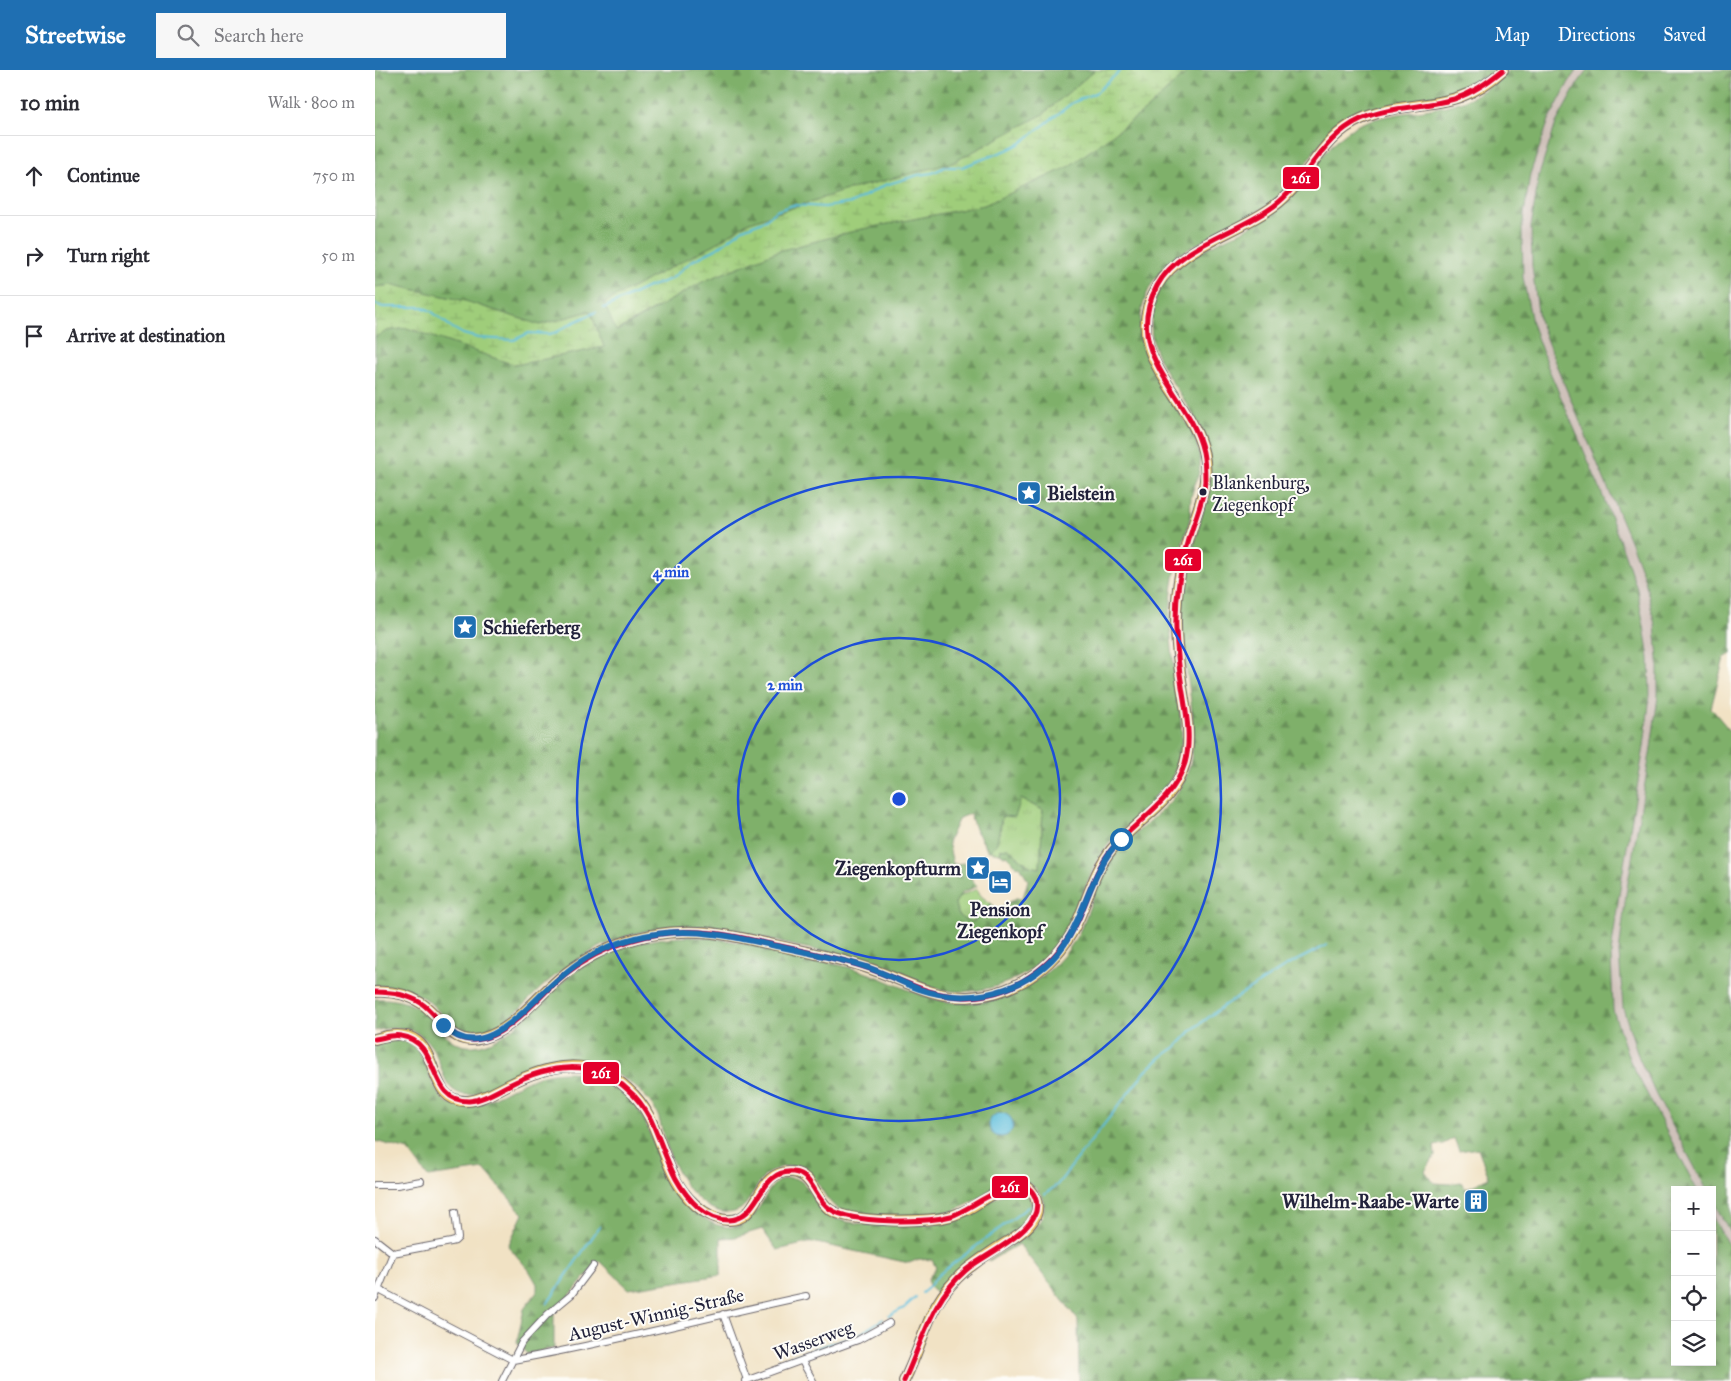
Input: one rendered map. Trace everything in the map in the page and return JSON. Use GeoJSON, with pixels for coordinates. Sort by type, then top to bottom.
{"type":"FeatureCollection","features":[{"type":"Feature","properties":{"kind":"main road"},"geometry":{"type":"LineString","coordinates":[[375,992],[390,992],[411,998],[427,1008],[452,1034],[461,1039],[471,1040],[487,1037],[505,1027],[566,972],[591,956],[629,940],[670,932],[716,934],[803,952],[864,966],[924,990],[954,996],[979,996],[1002,990],[1024,981],[1047,965],[1071,936],[1105,858],[1121,839],[1159,806],[1175,786],[1184,765],[1188,749],[1188,726],[1177,641],[1177,601],[1183,558],[1203,492],[1206,465],[1203,447],[1195,426],[1163,378],[1146,339],[1146,319],[1155,289],[1167,272],[1185,257],[1277,204],[1294,188],[1329,142],[1350,125],[1374,114],[1446,102],[1467,96],[1485,85],[1503,70]]}},
{"type":"Feature","properties":{"kind":"main road"},"geometry":{"type":"LineString","coordinates":[[375,1039],[397,1034],[414,1039],[421,1045],[429,1057],[438,1084],[449,1096],[461,1101],[479,1099],[529,1074],[555,1067],[582,1067],[608,1075],[626,1087],[644,1107],[652,1120],[667,1164],[679,1186],[700,1208],[719,1218],[734,1220],[743,1216],[750,1210],[769,1180],[784,1172],[796,1172],[805,1176],[821,1200],[834,1212],[864,1219],[937,1219],[963,1211],[1011,1186],[1029,1188],[1035,1196],[1037,1207],[1035,1218],[1029,1226],[966,1270],[947,1288],[929,1316],[915,1358],[904,1381]]}},
{"type":"Feature","properties":{"kind":"street"},"geometry":{"type":"LineString","coordinates":[[375,1185],[397,1185],[421,1181]]}},
{"type":"Feature","properties":{"kind":"street"},"geometry":{"type":"LineString","coordinates":[[375,1239],[393,1253],[455,1241],[458,1238],[455,1212]]}},
{"type":"Feature","properties":{"kind":"street"},"geometry":{"type":"LineString","coordinates":[[375,1298],[393,1253]]}},
{"type":"Feature","properties":{"kind":"street"},"geometry":{"type":"LineString","coordinates":[[502,1381],[522,1342],[537,1325],[571,1295],[593,1266]]}},
{"type":"Feature","properties":{"kind":"street"},"geometry":{"type":"LineString","coordinates":[[379,1290],[513,1360]]}},
{"type":"Feature","properties":{"kind":"street","name":"August-Winnig-Straße"},"geometry":{"type":"LineString","coordinates":[[513,1360],[609,1341],[806,1296]]}},
{"type":"Feature","properties":{"kind":"street"},"geometry":{"type":"LineString","coordinates":[[723,1314],[746,1381]]}},
{"type":"Feature","properties":{"kind":"street","name":"Wasserweg"},"geometry":{"type":"LineString","coordinates":[[746,1381],[858,1340],[889,1322]]}},
{"type":"Feature","properties":{"kind":"street"},"geometry":{"type":"LineString","coordinates":[[802,1361],[813,1381]]}},
{"type":"Feature","properties":{"kind":"shaded area"},"geometry":{"type":"Polygon","coordinates":[[[1577,70],[1588,70],[1578,83],[1555,362],[1645,580],[1655,625],[1658,658],[1658,696],[1626,894],[1619,953],[1623,1008],[1639,1058],[1656,1095],[1705,1186],[1695,1186],[1688,1174],[1629,1059],[1613,1010],[1611,955],[1619,894],[1644,747],[1650,695],[1649,658],[1637,589],[1599,486],[1547,365],[1532,323],[1523,277],[1522,228],[1530,174],[1549,120],[1577,70]]]}},
{"type":"Feature","properties":{"kind":"shaded area"},"geometry":{"type":"Polygon","coordinates":[[[1716,1206],[1731,1234],[1731,1250],[1716,1223],[1716,1206]]]}},
{"type":"Feature","properties":{"kind":"green space"},"geometry":{"type":"Polygon","coordinates":[[[375,70],[1095,70],[1042,115],[952,163],[844,191],[747,223],[715,244],[604,303],[617,331],[704,281],[778,251],[862,229],[984,205],[1068,167],[1146,110],[1189,70],[1496,70],[1478,84],[1457,94],[1375,109],[1357,115],[1342,123],[1321,143],[1295,179],[1274,200],[1169,262],[1150,286],[1141,316],[1140,331],[1143,346],[1157,379],[1190,428],[1200,457],[1200,466],[1191,498],[1190,518],[1177,562],[1171,606],[1171,641],[1182,740],[1178,760],[1170,781],[1162,794],[1109,843],[1097,861],[1067,929],[1054,949],[1028,972],[996,986],[979,990],[945,990],[928,986],[882,967],[856,959],[730,930],[698,926],[676,926],[655,929],[614,941],[595,950],[576,960],[559,973],[506,1020],[479,1032],[470,1032],[455,1027],[425,999],[407,990],[388,986],[375,986],[375,337],[387,331],[407,328],[515,365],[604,347],[590,311],[540,325],[465,301],[393,285],[375,287],[375,70]],[[1021,799],[1015,817],[1002,816],[997,843],[991,850],[988,849],[975,829],[970,814],[959,818],[948,842],[953,864],[965,863],[969,876],[977,886],[962,893],[955,903],[958,914],[962,918],[973,922],[992,904],[998,910],[1016,898],[1023,898],[1028,880],[1020,866],[1017,867],[1007,855],[1004,856],[1000,853],[1001,849],[1008,848],[1029,866],[1040,868],[1043,810],[1021,799]]]}},
{"type":"Feature","properties":{"kind":"green space"},"geometry":{"type":"Polygon","coordinates":[[[1095,70],[1189,70],[1146,110],[1068,167],[984,205],[862,229],[778,251],[704,281],[616,331],[604,303],[715,244],[747,223],[844,191],[952,163],[1042,115],[1095,70]]]}},
{"type":"Feature","properties":{"kind":"green space"},"geometry":{"type":"Polygon","coordinates":[[[1509,70],[1577,70],[1549,120],[1530,174],[1522,228],[1523,277],[1532,323],[1547,365],[1599,486],[1637,589],[1649,658],[1650,695],[1644,747],[1619,894],[1611,954],[1613,1010],[1629,1059],[1695,1186],[1671,1186],[1671,1366],[1716,1366],[1716,1223],[1731,1250],[1731,1381],[1079,1381],[1078,1320],[1019,1244],[988,1260],[1030,1232],[1038,1223],[1043,1213],[1044,1203],[1038,1191],[1029,1183],[1018,1180],[1010,1181],[953,1211],[929,1215],[876,1216],[846,1212],[837,1208],[826,1197],[813,1176],[800,1167],[788,1166],[776,1169],[766,1175],[745,1205],[739,1210],[727,1213],[720,1212],[707,1206],[690,1191],[680,1177],[654,1109],[641,1092],[624,1078],[585,1062],[556,1061],[541,1065],[492,1088],[470,1095],[461,1094],[449,1085],[434,1051],[422,1036],[406,1029],[396,1028],[375,1031],[375,999],[387,999],[405,1002],[421,1010],[457,1043],[465,1046],[474,1046],[487,1043],[512,1029],[566,979],[594,960],[641,942],[674,937],[703,937],[727,940],[828,962],[870,974],[937,1000],[949,1002],[980,1002],[999,998],[1034,982],[1049,970],[1063,957],[1074,941],[1083,924],[1101,876],[1109,862],[1175,796],[1189,768],[1192,751],[1192,715],[1183,642],[1182,607],[1190,558],[1207,493],[1210,464],[1204,436],[1167,374],[1153,342],[1151,324],[1156,296],[1171,274],[1185,262],[1200,252],[1265,218],[1279,208],[1290,198],[1335,142],[1358,125],[1381,117],[1461,102],[1484,90],[1509,70]],[[1454,1138],[1434,1146],[1435,1156],[1425,1171],[1434,1183],[1449,1184],[1461,1182],[1465,1189],[1489,1178],[1478,1148],[1459,1151],[1454,1138]]]}},
{"type":"Feature","properties":{"kind":"green space"},"geometry":{"type":"Polygon","coordinates":[[[1588,70],[1731,70],[1731,654],[1724,658],[1711,708],[1731,732],[1731,1234],[1716,1206],[1716,1186],[1705,1186],[1656,1095],[1639,1058],[1623,1008],[1619,953],[1626,894],[1658,696],[1658,658],[1655,625],[1645,580],[1633,548],[1539,320],[1532,266],[1531,227],[1539,175],[1556,123],[1578,83],[1588,70]]]}},
{"type":"Feature","properties":{"kind":"green space"},"geometry":{"type":"Polygon","coordinates":[[[393,285],[465,301],[540,325],[590,311],[604,347],[515,365],[407,328],[387,331],[375,337],[375,287],[393,285]]]}},
{"type":"Feature","properties":{"kind":"green space"},"geometry":{"type":"Polygon","coordinates":[[[1021,799],[1043,810],[1040,868],[1029,866],[1008,848],[1001,849],[1000,853],[988,851],[981,839],[988,849],[1000,832],[1002,816],[1021,799]]]}},
{"type":"Feature","properties":{"kind":"green space"},"geometry":{"type":"Polygon","coordinates":[[[977,889],[981,896],[992,904],[972,922],[960,916],[955,903],[960,896],[977,889]]]}},
{"type":"Feature","properties":{"kind":"green space"},"geometry":{"type":"Polygon","coordinates":[[[395,1039],[409,1043],[418,1051],[434,1087],[441,1097],[450,1104],[464,1107],[477,1105],[535,1077],[547,1074],[577,1072],[607,1080],[624,1092],[638,1109],[665,1174],[678,1193],[700,1215],[718,1225],[730,1227],[742,1225],[757,1211],[774,1184],[782,1179],[793,1178],[807,1187],[824,1213],[849,1222],[887,1226],[942,1223],[968,1214],[995,1198],[1015,1191],[1024,1192],[1028,1196],[1031,1202],[1031,1210],[1026,1221],[1019,1229],[969,1262],[955,1273],[937,1293],[929,1286],[928,1278],[936,1268],[932,1260],[919,1259],[909,1263],[812,1242],[777,1250],[762,1229],[736,1237],[721,1238],[721,1275],[629,1289],[600,1261],[554,1313],[554,1348],[527,1354],[517,1342],[524,1309],[537,1292],[537,1284],[529,1270],[508,1246],[523,1214],[484,1169],[428,1177],[408,1150],[375,1141],[375,1045],[395,1039]]]}},
{"type":"Feature","properties":{"kind":"water"},"geometry":{"type":"Polygon","coordinates":[[[996,1113],[1006,1113],[1013,1120],[1013,1130],[1006,1137],[996,1137],[989,1130],[989,1120],[996,1113]]]}},
{"type":"Feature","properties":{"kind":"waterway"},"geometry":{"type":"LineString","coordinates":[[604,308],[646,288],[671,279],[692,261],[716,249],[743,229],[763,221],[776,211],[793,205],[825,207],[852,203],[885,185],[918,175],[932,173],[945,167],[962,167],[1007,150],[1021,143],[1072,103],[1097,92],[1121,70]]}},
{"type":"Feature","properties":{"kind":"waterway"},"geometry":{"type":"LineString","coordinates":[[375,304],[383,307],[422,307],[431,311],[463,334],[478,338],[514,340],[529,333],[549,334],[557,332],[596,312]]}},
{"type":"Feature","properties":{"kind":"waterway"},"geometry":{"type":"LineString","coordinates":[[1045,1194],[1057,1185],[1145,1072],[1161,1057],[1177,1046],[1192,1030],[1226,1004],[1286,966],[1327,945]]}},
{"type":"Feature","properties":{"kind":"waterway"},"geometry":{"type":"LineString","coordinates":[[922,1293],[938,1275],[1028,1207]]}},
{"type":"Feature","properties":{"kind":"waterway"},"geometry":{"type":"LineString","coordinates":[[547,1304],[600,1226]]}},
{"type":"Feature","properties":{"kind":"waterway"},"geometry":{"type":"LineString","coordinates":[[889,1316],[904,1308],[916,1297]]}},
{"type":"Feature","properties":{"kind":"waterway"},"geometry":{"type":"LineString","coordinates":[[782,1360],[861,1333],[883,1319]]}},
{"type":"Feature","properties":{"kind":"transit line","name":"261"},"geometry":{"type":"LineString","coordinates":[[375,992],[387,992],[410,997],[427,1008],[451,1032],[465,1039],[474,1040],[500,1032],[512,1024],[555,982],[596,954],[646,936],[681,932],[724,935],[817,954],[868,968],[929,991],[955,996],[986,995],[1004,990],[1020,983],[1035,973],[1048,962],[1071,934],[1106,857],[1172,789],[1179,777],[1187,754],[1188,725],[1180,673],[1176,606],[1183,559],[1203,495],[1205,463],[1196,430],[1161,372],[1152,353],[1147,333],[1148,310],[1157,286],[1179,260],[1210,241],[1260,216],[1286,196],[1325,148],[1347,127],[1361,119],[1383,112],[1461,97],[1480,87],[1503,70]]}},
{"type":"Feature","properties":{"kind":"transit line","name":"261"},"geometry":{"type":"LineString","coordinates":[[375,1039],[401,1036],[414,1041],[423,1049],[446,1092],[455,1099],[469,1101],[479,1099],[524,1078],[555,1069],[585,1069],[600,1072],[614,1079],[635,1097],[651,1120],[675,1178],[682,1188],[702,1211],[720,1219],[739,1218],[754,1204],[773,1178],[782,1173],[793,1172],[805,1177],[821,1200],[830,1209],[840,1214],[871,1220],[907,1221],[951,1216],[1008,1187],[1019,1186],[1029,1188],[1035,1197],[1037,1208],[1033,1219],[1013,1239],[975,1263],[954,1281],[936,1308],[904,1381]]}},
{"type":"Feature","properties":{"kind":"place","name":"Blankenburg, Ziegenkopf"},"geometry":{"type":"Point","coordinates":[1203,492]}},
{"type":"Feature","properties":{"kind":"place","name":"Bielstein"},"geometry":{"type":"Point","coordinates":[1029,493]}},
{"type":"Feature","properties":{"kind":"place","name":"Schieferberg"},"geometry":{"type":"Point","coordinates":[465,627]}},
{"type":"Feature","properties":{"kind":"place","name":"Ziegenkopfturm"},"geometry":{"type":"Point","coordinates":[978,868]}},
{"type":"Feature","properties":{"kind":"place","name":"Pension Ziegenkopf"},"geometry":{"type":"Point","coordinates":[1000,882]}},
{"type":"Feature","properties":{"kind":"place","name":"Wilhelm-Raabe-Warte"},"geometry":{"type":"Point","coordinates":[1476,1201]}},
{"type":"Feature","properties":{"kind":"route"},"geometry":{"type":"LineString","coordinates":[[443,1025],[452,1034],[461,1039],[477,1040],[487,1037],[511,1023],[566,972],[591,956],[629,940],[670,932],[716,934],[843,961],[864,966],[919,989],[939,994],[963,997],[994,993],[1018,984],[1032,976],[1047,965],[1060,951],[1071,936],[1105,858],[1121,839]]}}]}
